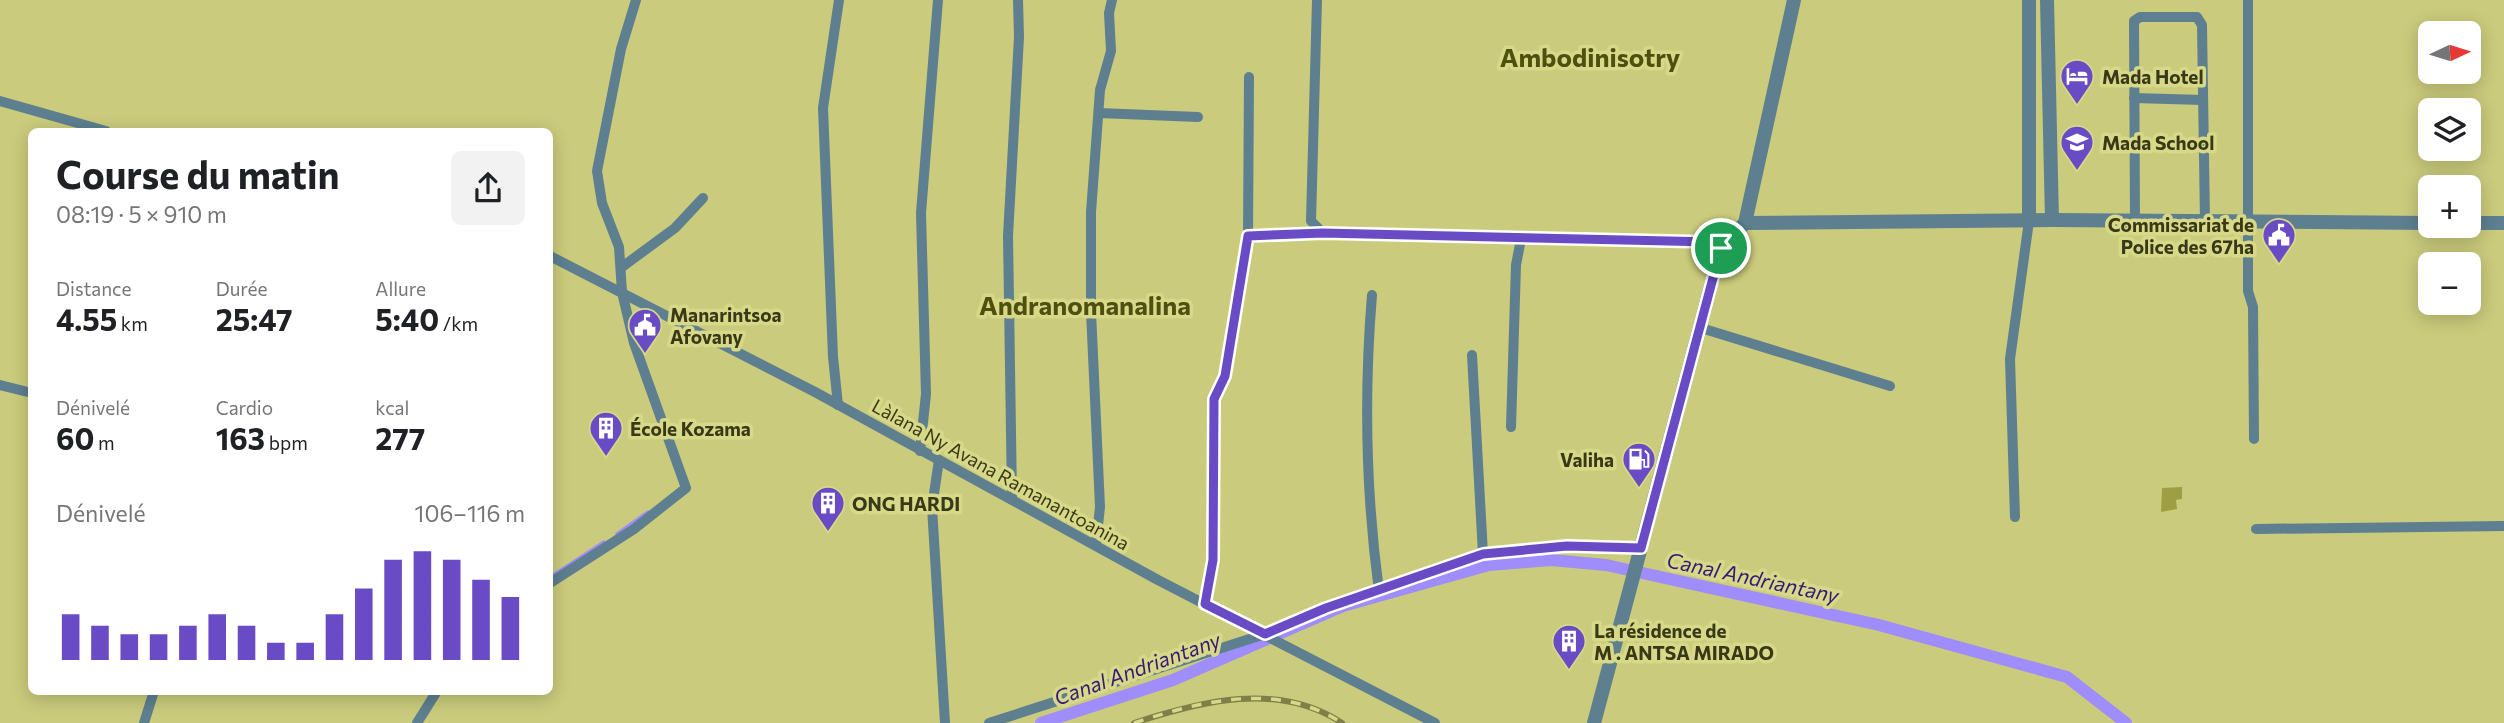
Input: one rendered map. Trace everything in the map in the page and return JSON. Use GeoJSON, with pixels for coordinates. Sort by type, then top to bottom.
{"type":"FeatureCollection","features":[{"type":"Feature","properties":{"kind":"street"},"geometry":{"type":"LineString","coordinates":[[553,581],[634,529],[686,488],[634,343],[622,292],[620,247],[602,203],[597,171],[621,49],[636,0]]}},
{"type":"Feature","properties":{"kind":"street"},"geometry":{"type":"LineString","coordinates":[[838,405],[833,357],[823,108],[839,0]]}},
{"type":"Feature","properties":{"kind":"street"},"geometry":{"type":"LineString","coordinates":[[920,451],[926,394],[921,213],[938,0]]}},
{"type":"Feature","properties":{"kind":"street"},"geometry":{"type":"LineString","coordinates":[[1012,498],[1008,236],[1019,37],[1018,0]]}},
{"type":"Feature","properties":{"kind":"street"},"geometry":{"type":"LineString","coordinates":[[1096,544],[1100,496],[1091,312],[1091,212],[1100,90],[1111,51],[1109,13],[1112,0]]}},
{"type":"Feature","properties":{"kind":"street"},"geometry":{"type":"LineString","coordinates":[[1317,0],[1311,220],[1323,233]]}},
{"type":"Feature","properties":{"kind":"street"},"geometry":{"type":"LineString","coordinates":[[1594,723],[1721,248],[1745,223],[1794,0]]}},
{"type":"Feature","properties":{"kind":"street"},"geometry":{"type":"LineString","coordinates":[[2015,517],[2010,359],[2029,221],[2028,0]]}},
{"type":"Feature","properties":{"kind":"street"},"geometry":{"type":"LineString","coordinates":[[2047,0],[2052,220]]}},
{"type":"Feature","properties":{"kind":"street"},"geometry":{"type":"LineString","coordinates":[[2248,0],[2247,224],[2248,291],[2253,307],[2254,439]]}},
{"type":"Feature","properties":{"kind":"street"},"geometry":{"type":"LineString","coordinates":[[2135,222],[2134,21],[2140,17],[2197,17],[2202,25],[2205,222]]}},
{"type":"Feature","properties":{"kind":"street"},"geometry":{"type":"LineString","coordinates":[[1205,604],[1213,560],[1214,399],[1225,376],[1248,236],[1249,77]]}},
{"type":"Feature","properties":{"kind":"street"},"geometry":{"type":"LineString","coordinates":[[2134,98],[2203,100]]}},
{"type":"Feature","properties":{"kind":"street"},"geometry":{"type":"LineString","coordinates":[[0,102],[95,128]]}},
{"type":"Feature","properties":{"kind":"street"},"geometry":{"type":"LineString","coordinates":[[1099,113],[1198,117]]}},
{"type":"Feature","properties":{"kind":"street"},"geometry":{"type":"LineString","coordinates":[[622,267],[675,228],[703,198]]}},
{"type":"Feature","properties":{"kind":"street"},"geometry":{"type":"LineString","coordinates":[[1745,223],[2052,220],[2247,224],[2418,223]]}},
{"type":"Feature","properties":{"kind":"street"},"geometry":{"type":"LineString","coordinates":[[2481,223],[2504,223]]}},
{"type":"Feature","properties":{"kind":"street"},"geometry":{"type":"LineString","coordinates":[[1248,236],[1323,233],[1713,242],[1721,248]]}},
{"type":"Feature","properties":{"kind":"street"},"geometry":{"type":"LineString","coordinates":[[1511,427],[1516,265],[1521,239]]}},
{"type":"Feature","properties":{"kind":"street","name":"Làlana Ny Avana Ramanantoanina"},"geometry":{"type":"LineString","coordinates":[[553,258],[838,405],[1205,604],[1435,723]]}},
{"type":"Feature","properties":{"kind":"street"},"geometry":{"type":"LineString","coordinates":[[1372,295],[1367,350],[1373,547],[1379,591]]}},
{"type":"Feature","properties":{"kind":"street"},"geometry":{"type":"LineString","coordinates":[[1701,328],[1890,386]]}},
{"type":"Feature","properties":{"kind":"street"},"geometry":{"type":"LineString","coordinates":[[1472,355],[1483,554]]}},
{"type":"Feature","properties":{"kind":"street"},"geometry":{"type":"LineString","coordinates":[[0,386],[28,392]]}},
{"type":"Feature","properties":{"kind":"street"},"geometry":{"type":"LineString","coordinates":[[939,460],[932,507],[945,723]]}},
{"type":"Feature","properties":{"kind":"street"},"geometry":{"type":"LineString","coordinates":[[2256,529],[2504,526]]}},
{"type":"Feature","properties":{"kind":"street"},"geometry":{"type":"LineString","coordinates":[[989,723],[1265,634],[1326,608],[1483,554],[1567,546],[1641,548]]}},
{"type":"Feature","properties":{"kind":"street"},"geometry":{"type":"LineString","coordinates":[[144,723],[153,695]]}},
{"type":"Feature","properties":{"kind":"street"},"geometry":{"type":"LineString","coordinates":[[417,723],[434,695]]}},
{"type":"Feature","properties":{"kind":"shaded area"},"geometry":{"type":"Polygon","coordinates":[[[2182,487],[2182,499],[2176,500],[2177,509],[2161,512],[2162,488],[2182,487]]]}},
{"type":"Feature","properties":{"kind":"waterway"},"geometry":{"type":"LineString","coordinates":[[617,534],[648,512]]}},
{"type":"Feature","properties":{"kind":"waterway"},"geometry":{"type":"LineString","coordinates":[[553,575],[604,542]]}},
{"type":"Feature","properties":{"kind":"waterway","name":"Canal Andriantany"},"geometry":{"type":"LineString","coordinates":[[1041,723],[1173,680],[1343,606],[1489,565],[1551,560],[1606,565],[1879,625],[2067,677],[2126,723]]}},
{"type":"Feature","properties":{"kind":"railway"},"geometry":{"type":"LineString","coordinates":[[1134,723],[1212,702],[1239,699],[1292,702],[1317,710],[1342,723]]}},
{"type":"Feature","properties":{"kind":"place","name":"Mada Hotel"},"geometry":{"type":"Point","coordinates":[2077,106]}},
{"type":"Feature","properties":{"kind":"place","name":"Mada School"},"geometry":{"type":"Point","coordinates":[2077,172]}},
{"type":"Feature","properties":{"kind":"place","name":"Commissariat de Police des 67ha"},"geometry":{"type":"Point","coordinates":[2279,265]}},
{"type":"Feature","properties":{"kind":"place","name":"Manarintsoa Afovany"},"geometry":{"type":"Point","coordinates":[645,355]}},
{"type":"Feature","properties":{"kind":"place","name":"École Kozama"},"geometry":{"type":"Point","coordinates":[606,458]}},
{"type":"Feature","properties":{"kind":"place","name":"Valiha"},"geometry":{"type":"Point","coordinates":[1639,489]}},
{"type":"Feature","properties":{"kind":"place","name":"ONG HARDI"},"geometry":{"type":"Point","coordinates":[828,533]}},
{"type":"Feature","properties":{"kind":"place","name":"La résidence de M . ANTSA MIRADO"},"geometry":{"type":"Point","coordinates":[1569,671]}},
{"type":"Feature","properties":{"kind":"district","name":"Ambodinisotry"},"geometry":{"type":"Point","coordinates":[1590,56]}},
{"type":"Feature","properties":{"kind":"district","name":"Andranomanalina"},"geometry":{"type":"Point","coordinates":[1085,304]}},
{"type":"Feature","properties":{"kind":"route"},"geometry":{"type":"LineString","coordinates":[[1323,233],[1713,242],[1721,248],[1641,548],[1567,546],[1483,554],[1326,608],[1265,634],[1205,604],[1213,560],[1216,454],[1214,399],[1225,376],[1248,236],[1323,233]]}}]}
